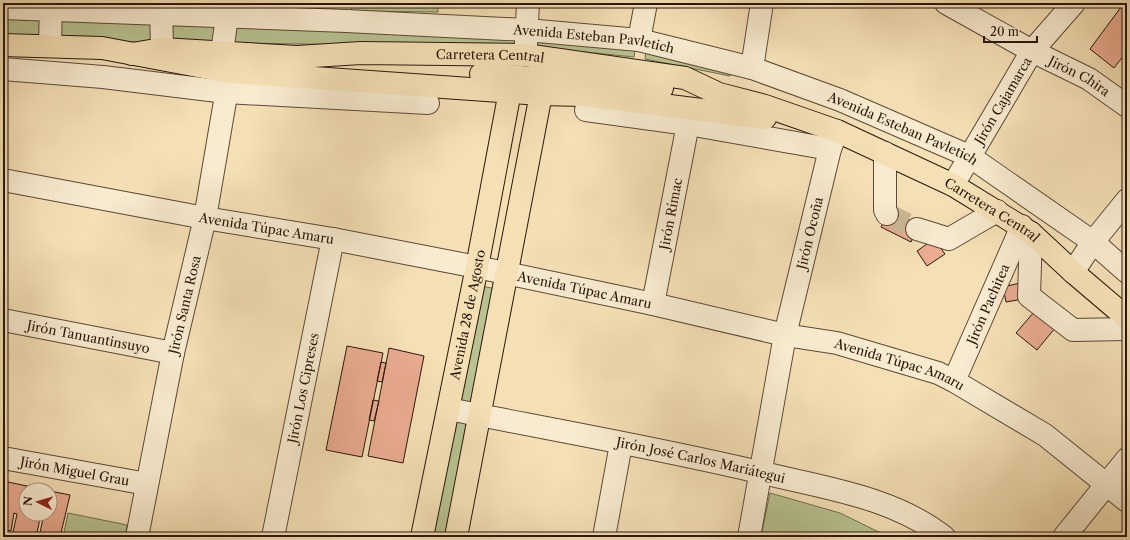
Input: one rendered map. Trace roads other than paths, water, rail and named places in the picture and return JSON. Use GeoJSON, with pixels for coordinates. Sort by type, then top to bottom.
{"type":"FeatureCollection","features":[{"type":"Feature","properties":{"kind":"main road","name":"Carretera Central"},"geometry":{"type":"LineString","coordinates":[[3,45],[50,45],[102,48],[132,54],[228,82],[519,74],[685,78],[719,94],[765,106],[834,140]]}},
{"type":"Feature","properties":{"kind":"main road","name":"Carretera Central"},"geometry":{"type":"LineString","coordinates":[[132,54],[162,49],[298,57],[361,52],[519,74],[541,94],[583,95],[768,118],[834,140],[885,153],[953,185],[1026,230],[1127,318]]}},
{"type":"Feature","properties":{"kind":"main road","name":"Avenida 28 de Agosto"},"geometry":{"type":"LineString","coordinates":[[422,537],[477,267],[519,74]]}},
{"type":"Feature","properties":{"kind":"main road"},"geometry":{"type":"LineString","coordinates":[[456,537],[508,273],[541,94]]}},
{"type":"Feature","properties":{"kind":"street"},"geometry":{"type":"LineString","coordinates":[[519,74],[527,30],[528,3]]}},
{"type":"Feature","properties":{"kind":"street"},"geometry":{"type":"LineString","coordinates":[[639,40],[646,3]]}},
{"type":"Feature","properties":{"kind":"street"},"geometry":{"type":"LineString","coordinates":[[752,68],[762,3]]}},
{"type":"Feature","properties":{"kind":"street","name":"Jirón Chira"},"geometry":{"type":"LineString","coordinates":[[946,3],[1032,51],[1089,79],[1127,106]]}},
{"type":"Feature","properties":{"kind":"street","name":"Jirón Cajamarca"},"geometry":{"type":"LineString","coordinates":[[953,185],[1032,51],[1074,3]]}},
{"type":"Feature","properties":{"kind":"street"},"geometry":{"type":"LineString","coordinates":[[50,45],[51,6]]}},
{"type":"Feature","properties":{"kind":"street","name":"Avenida Esteban Pavletich"},"geometry":{"type":"LineString","coordinates":[[3,8],[51,6],[348,12],[639,40],[752,68],[840,100],[969,156],[1093,242],[1127,272]]}},
{"type":"Feature","properties":{"kind":"street"},"geometry":{"type":"LineString","coordinates":[[161,8],[162,49]]}},
{"type":"Feature","properties":{"kind":"street"},"geometry":{"type":"LineString","coordinates":[[222,52],[228,10]]}},
{"type":"Feature","properties":{"kind":"street"},"geometry":{"type":"LineString","coordinates":[[3,69],[103,77],[228,82],[428,103]]}},
{"type":"Feature","properties":{"kind":"street","name":"Jirón Santa Rosa"},"geometry":{"type":"LineString","coordinates":[[137,537],[173,353],[205,218],[228,82]]}},
{"type":"Feature","properties":{"kind":"street"},"geometry":{"type":"LineString","coordinates":[[586,110],[688,124],[834,140]]}},
{"type":"Feature","properties":{"kind":"street","name":"Jirón Rímac"},"geometry":{"type":"LineString","coordinates":[[653,304],[688,124]]}},
{"type":"Feature","properties":{"kind":"street","name":"Jirón Ocoña"},"geometry":{"type":"LineString","coordinates":[[749,537],[762,473],[785,335],[834,140]]}},
{"type":"Feature","properties":{"kind":"street"},"geometry":{"type":"LineString","coordinates":[[885,153],[885,210],[887,214]]}},
{"type":"Feature","properties":{"kind":"street","name":"Avenida Túpac Amaru"},"geometry":{"type":"LineString","coordinates":[[3,180],[205,218],[333,238],[653,304],[785,335],[837,343],[938,373],[954,381],[1045,435],[1127,501]]}},
{"type":"Feature","properties":{"kind":"street"},"geometry":{"type":"LineString","coordinates":[[1073,272],[1093,242],[1127,200]]}},
{"type":"Feature","properties":{"kind":"street"},"geometry":{"type":"LineString","coordinates":[[917,229],[949,239],[996,211]]}},
{"type":"Feature","properties":{"kind":"street"},"geometry":{"type":"LineString","coordinates":[[1026,230],[1029,296],[1073,330],[1127,329]]}},
{"type":"Feature","properties":{"kind":"street","name":"Jirón Pachitea"},"geometry":{"type":"LineString","coordinates":[[954,381],[1026,230]]}},
{"type":"Feature","properties":{"kind":"street","name":"Jirón Los Cipreses"},"geometry":{"type":"LineString","coordinates":[[273,537],[333,238]]}},
{"type":"Feature","properties":{"kind":"street","name":"Jirón Tanuantinsuyo"},"geometry":{"type":"LineString","coordinates":[[3,320],[173,353]]}},
{"type":"Feature","properties":{"kind":"street","name":"Jirón José Carlos Mariátegui"},"geometry":{"type":"LineString","coordinates":[[449,409],[834,489],[874,502],[930,526],[944,537]]}},
{"type":"Feature","properties":{"kind":"street"},"geometry":{"type":"LineString","coordinates":[[604,537],[621,444]]}},
{"type":"Feature","properties":{"kind":"street","name":"Jirón Miguel Grau"},"geometry":{"type":"LineString","coordinates":[[3,458],[147,484]]}},
{"type":"Feature","properties":{"kind":"street"},"geometry":{"type":"LineString","coordinates":[[1064,537],[1105,484],[1127,459]]}},
{"type":"Feature","properties":{"kind":"tunnel"},"geometry":{"type":"LineString","coordinates":[[887,214],[917,229]]}}]}
